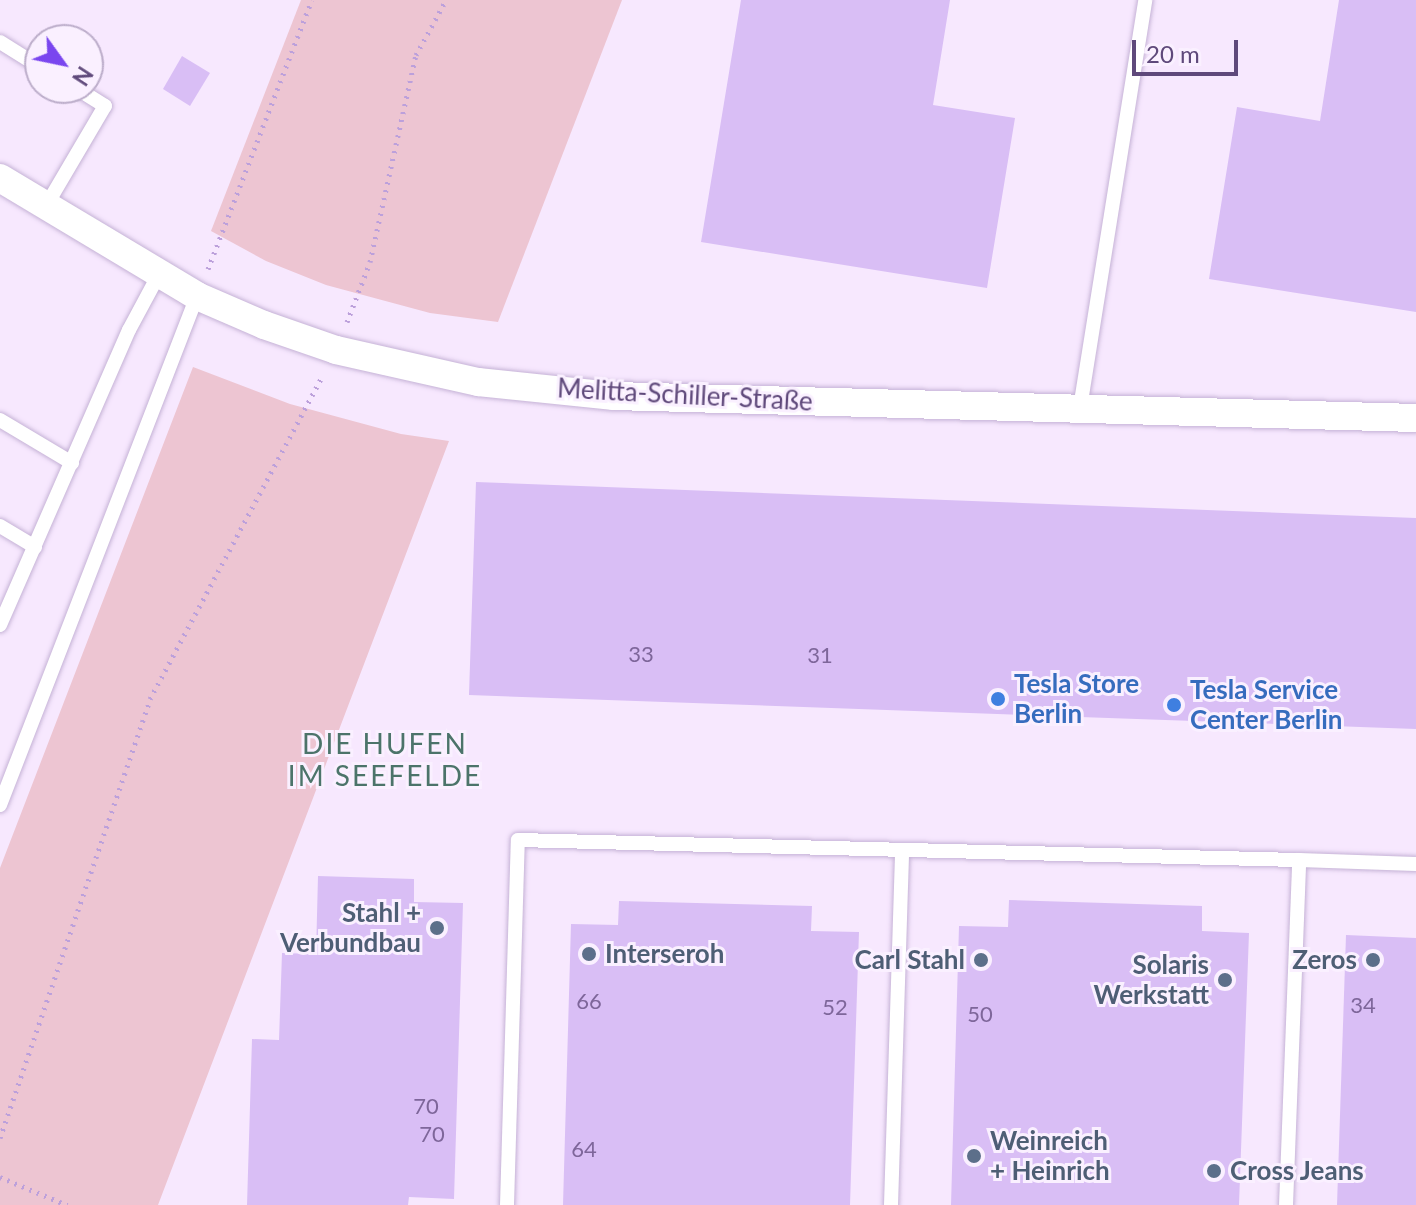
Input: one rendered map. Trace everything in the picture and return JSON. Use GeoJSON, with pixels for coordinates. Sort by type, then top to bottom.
{"type":"FeatureCollection","features":[{"type":"Feature","properties":{"kind":"street","name":"Melitta-Schiller-Straße"},"geometry":{"type":"LineString","coordinates":[[0,178],[197,296],[264,325],[336,350],[478,382],[614,396],[1416,418]]}},
{"type":"Feature","properties":{"kind":"lane"},"geometry":{"type":"LineString","coordinates":[[1080,408],[1145,0]]}},
{"type":"Feature","properties":{"kind":"lane"},"geometry":{"type":"LineString","coordinates":[[0,42],[24,57]]}},
{"type":"Feature","properties":{"kind":"lane"},"geometry":{"type":"LineString","coordinates":[[46,206],[105,106],[102,104]]}},
{"type":"Feature","properties":{"kind":"lane"},"geometry":{"type":"LineString","coordinates":[[0,625],[129,330],[159,274]]}},
{"type":"Feature","properties":{"kind":"lane"},"geometry":{"type":"LineString","coordinates":[[0,805],[197,296]]}},
{"type":"Feature","properties":{"kind":"lane"},"geometry":{"type":"LineString","coordinates":[[0,420],[72,463]]}},
{"type":"Feature","properties":{"kind":"lane"},"geometry":{"type":"LineString","coordinates":[[0,526],[35,547]]}},
{"type":"Feature","properties":{"kind":"lane"},"geometry":{"type":"LineString","coordinates":[[507,1205],[518,840],[1416,864]]}},
{"type":"Feature","properties":{"kind":"lane"},"geometry":{"type":"LineString","coordinates":[[891,1205],[902,850]]}},
{"type":"Feature","properties":{"kind":"lane"},"geometry":{"type":"LineString","coordinates":[[1286,1205],[1299,860]]}},
{"type":"Feature","properties":{"kind":"path"},"geometry":{"type":"LineString","coordinates":[[197,296],[312,0]]}},
{"type":"Feature","properties":{"kind":"path"},"geometry":{"type":"LineString","coordinates":[[0,1138],[150,699],[336,350],[370,262],[416,55],[446,0]]}},
{"type":"Feature","properties":{"kind":"path"},"geometry":{"type":"LineString","coordinates":[[0,1177],[67,1205]]}},
{"type":"Feature","properties":{"kind":"shaded area"},"geometry":{"type":"Polygon","coordinates":[[[301,0],[622,0],[498,322],[430,313],[326,285],[266,261],[211,231],[301,0]]]}},
{"type":"Feature","properties":{"kind":"shaded area"},"geometry":{"type":"Polygon","coordinates":[[[193,367],[290,404],[401,434],[449,441],[158,1205],[0,1205],[0,868],[193,367]]]}},
{"type":"Feature","properties":{"kind":"building"},"geometry":{"type":"Polygon","coordinates":[[[741,0],[950,0],[933,105],[1015,118],[987,288],[701,242],[741,0]]]}},
{"type":"Feature","properties":{"kind":"building"},"geometry":{"type":"Polygon","coordinates":[[[1339,0],[1416,0],[1416,312],[1209,279],[1237,107],[1320,121],[1339,0]]]}},
{"type":"Feature","properties":{"kind":"building"},"geometry":{"type":"Polygon","coordinates":[[[182,56],[210,73],[190,106],[163,89],[182,56]]]}},
{"type":"Feature","properties":{"kind":"building"},"geometry":{"type":"Polygon","coordinates":[[[476,482],[1416,518],[1416,729],[469,695],[476,482]]]}},
{"type":"Feature","properties":{"kind":"building"},"geometry":{"type":"Polygon","coordinates":[[[318,876],[414,879],[414,902],[463,903],[454,1199],[409,1197],[408,1205],[247,1205],[252,1039],[279,1040],[282,953],[316,954],[318,876]]]}},
{"type":"Feature","properties":{"kind":"building"},"geometry":{"type":"Polygon","coordinates":[[[1009,900],[1202,906],[1202,931],[1249,933],[1239,1205],[951,1205],[959,926],[1008,927],[1009,900]]]}},
{"type":"Feature","properties":{"kind":"building"},"geometry":{"type":"Polygon","coordinates":[[[619,901],[812,906],[811,931],[859,932],[850,1205],[563,1205],[571,924],[618,925],[619,901]]]}},
{"type":"Feature","properties":{"kind":"building"},"geometry":{"type":"Polygon","coordinates":[[[1346,935],[1416,938],[1416,1205],[1337,1205],[1346,935]]]}},
{"type":"Feature","properties":{"kind":"place","name":"Tesla Store Berlin"},"geometry":{"type":"Point","coordinates":[998,699]}},
{"type":"Feature","properties":{"kind":"place","name":"Tesla Service Center Berlin"},"geometry":{"type":"Point","coordinates":[1174,705]}},
{"type":"Feature","properties":{"kind":"place","name":"Stahl + Verbundbau"},"geometry":{"type":"Point","coordinates":[437,928]}},
{"type":"Feature","properties":{"kind":"place","name":"Interseroh"},"geometry":{"type":"Point","coordinates":[589,954]}},
{"type":"Feature","properties":{"kind":"place","name":"Carl Stahl"},"geometry":{"type":"Point","coordinates":[981,960]}},
{"type":"Feature","properties":{"kind":"place","name":"Zeros"},"geometry":{"type":"Point","coordinates":[1373,960]}},
{"type":"Feature","properties":{"kind":"place","name":"Solaris Werkstatt"},"geometry":{"type":"Point","coordinates":[1225,980]}},
{"type":"Feature","properties":{"kind":"place","name":"Weinreich + Heinrich"},"geometry":{"type":"Point","coordinates":[974,1156]}},
{"type":"Feature","properties":{"kind":"place","name":"Cross Jeans"},"geometry":{"type":"Point","coordinates":[1214,1171]}},
{"type":"Feature","properties":{"kind":"district","name":"DIE HUFEN IM SEEFELDE"},"geometry":{"type":"Point","coordinates":[385,759]}}]}
